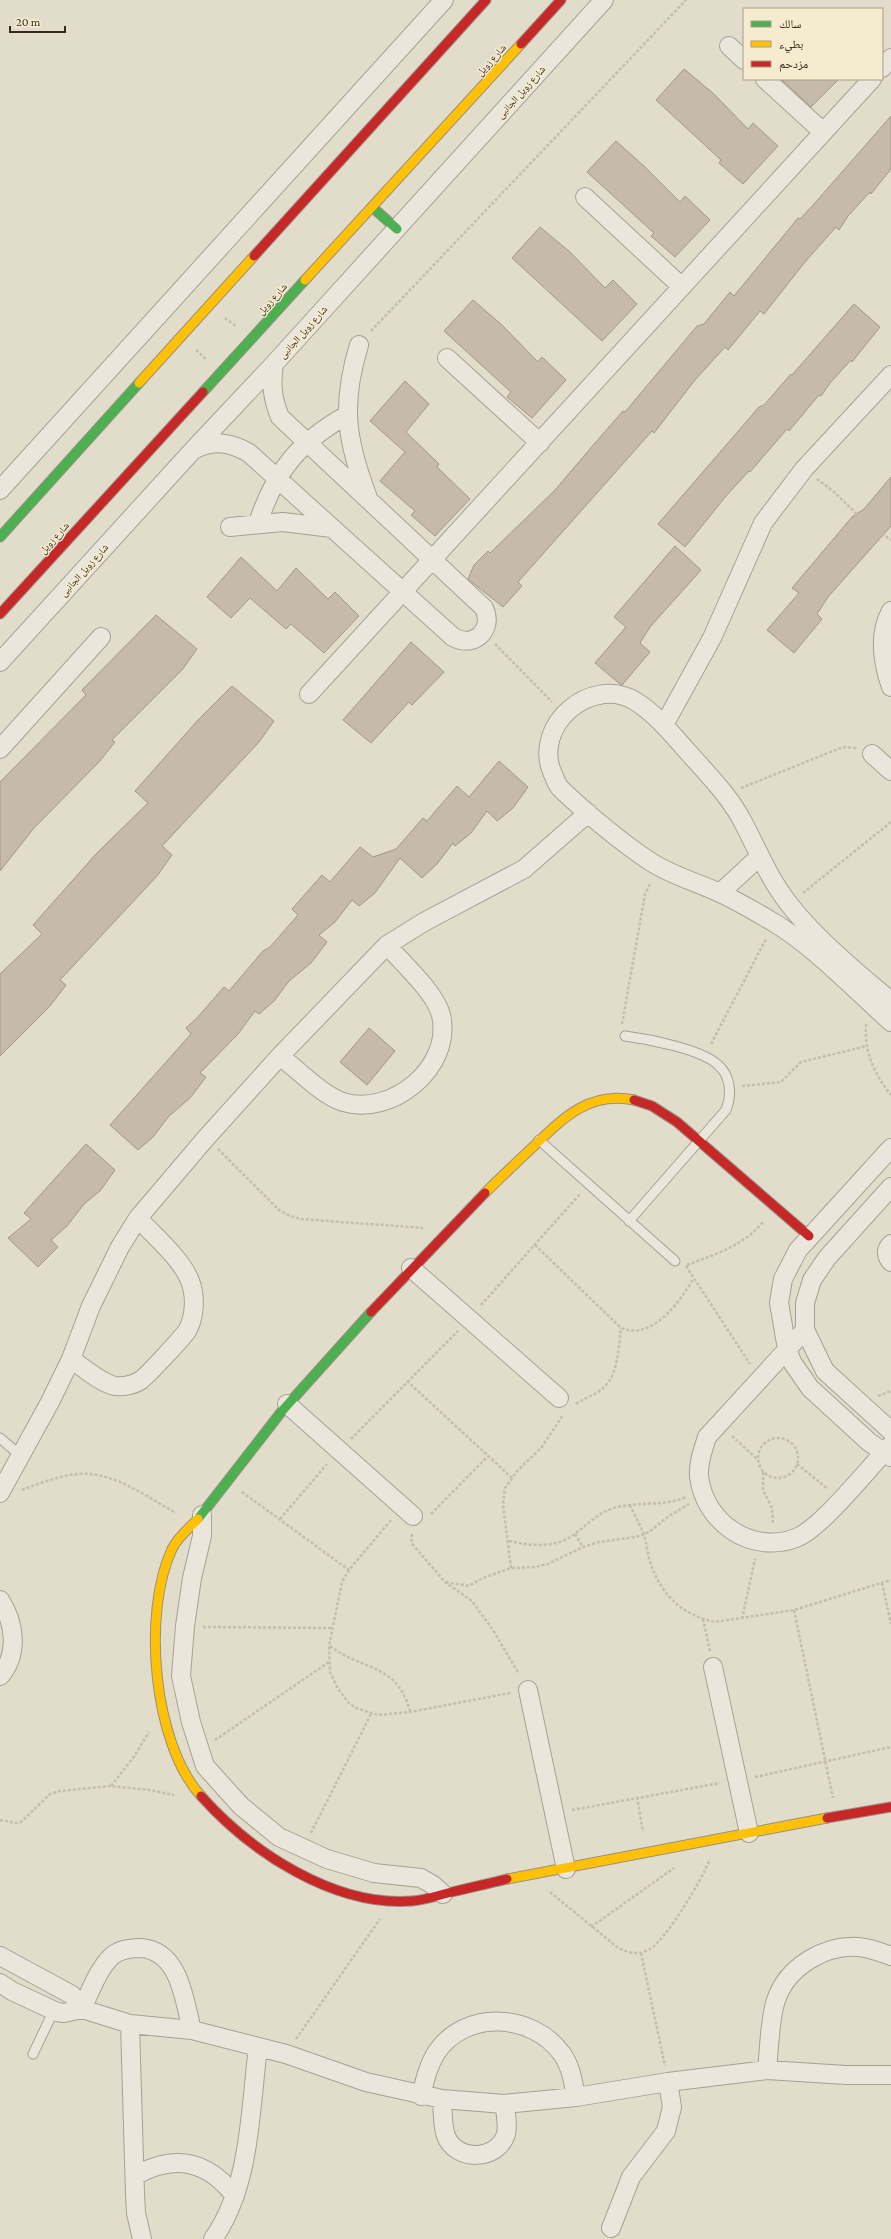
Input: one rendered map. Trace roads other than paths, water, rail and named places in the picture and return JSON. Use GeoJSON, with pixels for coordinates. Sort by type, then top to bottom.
{"type":"FeatureCollection","features":[{"type":"Feature","properties":{"kind":"street"},"geometry":{"type":"LineString","coordinates":[[0,490],[444,0]]}},
{"type":"Feature","properties":{"kind":"street"},"geometry":{"type":"LineString","coordinates":[[0,537],[486,0]]}},
{"type":"Feature","properties":{"kind":"street","name":"شارع زويل"},"geometry":{"type":"LineString","coordinates":[[0,614],[560,0]]}},
{"type":"Feature","properties":{"kind":"street","name":"شارع زويل الجانبى"},"geometry":{"type":"LineString","coordinates":[[0,662],[194,449],[274,364],[604,0]]}},
{"type":"Feature","properties":{"kind":"street"},"geometry":{"type":"LineString","coordinates":[[729,46],[743,59]]}},
{"type":"Feature","properties":{"kind":"street"},"geometry":{"type":"LineString","coordinates":[[883,67],[891,58]]}},
{"type":"Feature","properties":{"kind":"street"},"geometry":{"type":"LineString","coordinates":[[766,80],[823,132]]}},
{"type":"Feature","properties":{"kind":"street"},"geometry":{"type":"LineString","coordinates":[[308,694],[404,592],[871,80]]}},
{"type":"Feature","properties":{"kind":"street"},"geometry":{"type":"LineString","coordinates":[[585,197],[682,287]]}},
{"type":"Feature","properties":{"kind":"street"},"geometry":{"type":"LineString","coordinates":[[372,206],[397,229]]}},
{"type":"Feature","properties":{"kind":"street"},"geometry":{"type":"LineString","coordinates":[[358,345],[348,391],[347,415],[353,458],[368,500]]}},
{"type":"Feature","properties":{"kind":"street"},"geometry":{"type":"LineString","coordinates":[[447,358],[540,443]]}},
{"type":"Feature","properties":{"kind":"street"},"geometry":{"type":"LineString","coordinates":[[194,449],[205,444],[216,443],[239,447],[248,453],[459,640],[472,640],[484,633],[488,620],[484,608],[280,417],[273,401],[271,382],[274,364]]}},
{"type":"Feature","properties":{"kind":"street"},"geometry":{"type":"LineString","coordinates":[[664,725],[712,638],[763,523],[804,470],[891,375]]}},
{"type":"Feature","properties":{"kind":"street"},"geometry":{"type":"LineString","coordinates":[[258,523],[265,500],[276,478],[290,459],[306,442],[326,427],[347,415]]}},
{"type":"Feature","properties":{"kind":"street"},"geometry":{"type":"LineString","coordinates":[[230,527],[258,523],[283,522],[332,528]]}},
{"type":"Feature","properties":{"kind":"street"},"geometry":{"type":"LineString","coordinates":[[891,611],[883,641],[885,669],[891,687]]}},
{"type":"Feature","properties":{"kind":"street"},"geometry":{"type":"LineString","coordinates":[[0,749],[101,637]]}},
{"type":"Feature","properties":{"kind":"street"},"geometry":{"type":"LineString","coordinates":[[891,1001],[811,929],[789,904],[759,857],[744,823],[726,794],[664,725],[634,701],[616,695],[597,696],[578,702],[563,714],[553,728],[548,745],[550,765],[558,786],[588,813],[652,862],[686,880],[720,893],[775,923],[801,941],[891,1022]]}},
{"type":"Feature","properties":{"kind":"street"},"geometry":{"type":"LineString","coordinates":[[872,754],[891,770]]}},
{"type":"Feature","properties":{"kind":"street"},"geometry":{"type":"LineString","coordinates":[[6,1484],[22,1457],[71,1359],[91,1306],[120,1247],[138,1218],[206,1138],[280,1056],[388,945],[431,918],[524,869],[588,813]]}},
{"type":"Feature","properties":{"kind":"street"},"geometry":{"type":"LineString","coordinates":[[720,893],[759,857]]}},
{"type":"Feature","properties":{"kind":"street"},"geometry":{"type":"LineString","coordinates":[[280,1056],[326,1092],[342,1102],[360,1106],[380,1103],[399,1095],[416,1083],[430,1068],[438,1049],[443,1029],[440,1014],[434,999],[388,945]]}},
{"type":"Feature","properties":{"kind":"street"},"geometry":{"type":"LineString","coordinates":[[809,1236],[776,1206],[668,1116],[646,1104],[626,1098],[606,1098],[585,1103],[568,1114],[539,1140],[411,1268],[287,1404],[226,1480],[198,1519],[185,1530],[173,1549],[165,1570],[155,1658],[166,1719],[185,1777],[216,1814],[247,1842],[281,1865],[322,1882],[361,1895],[393,1900],[410,1901],[427,1899],[443,1894],[529,1875],[891,1807]]}},
{"type":"Feature","properties":{"kind":"street"},"geometry":{"type":"LineString","coordinates":[[805,1330],[787,1349],[760,1380],[707,1437],[700,1455],[699,1474],[703,1494],[711,1511],[724,1525],[740,1536],[758,1542],[778,1542],[796,1538],[813,1529],[888,1452],[810,1388],[792,1362],[787,1349],[779,1303],[783,1279],[798,1250],[809,1236],[891,1148]]}},
{"type":"Feature","properties":{"kind":"street"},"geometry":{"type":"LineString","coordinates":[[888,1197],[827,1258],[812,1280],[805,1303],[805,1330],[825,1371],[891,1432]]}},
{"type":"Feature","properties":{"kind":"street"},"geometry":{"type":"LineString","coordinates":[[71,1359],[103,1381],[115,1386],[128,1386],[141,1380],[187,1331],[193,1315],[194,1297],[190,1280],[181,1266],[138,1218]]}},
{"type":"Feature","properties":{"kind":"street"},"geometry":{"type":"LineString","coordinates":[[891,1244],[887,1248],[886,1253],[891,1262]]}},
{"type":"Feature","properties":{"kind":"street"},"geometry":{"type":"LineString","coordinates":[[411,1268],[565,1406]]}},
{"type":"Feature","properties":{"kind":"street"},"geometry":{"type":"LineString","coordinates":[[287,1404],[415,1517]]}},
{"type":"Feature","properties":{"kind":"street"},"geometry":{"type":"LineString","coordinates":[[198,1519],[202,1536],[198,1558],[192,1578],[185,1627],[181,1676],[202,1758],[241,1806],[279,1837],[302,1850],[374,1873],[421,1878],[433,1885],[443,1894]]}},
{"type":"Feature","properties":{"kind":"street"},"geometry":{"type":"LineString","coordinates":[[0,1600],[10,1622],[13,1646],[6,1670],[0,1676]]}},
{"type":"Feature","properties":{"kind":"street"},"geometry":{"type":"LineString","coordinates":[[713,1667],[749,1833]]}},
{"type":"Feature","properties":{"kind":"street"},"geometry":{"type":"LineString","coordinates":[[528,1690],[566,1869]]}},
{"type":"Feature","properties":{"kind":"street"},"geometry":{"type":"LineString","coordinates":[[185,1777],[202,1758]]}},
{"type":"Feature","properties":{"kind":"street"},"geometry":{"type":"LineString","coordinates":[[767,2070],[776,2000],[784,1984],[795,1971],[808,1960],[824,1952],[840,1948],[864,1948],[891,1956]]}},
{"type":"Feature","properties":{"kind":"street"},"geometry":{"type":"LineString","coordinates":[[82,2009],[103,1967],[113,1955],[124,1950],[150,1949],[170,1962],[176,1975],[192,2030]]}},
{"type":"Feature","properties":{"kind":"street"},"geometry":{"type":"LineString","coordinates":[[0,1956],[72,1995],[82,2009]]}},
{"type":"Feature","properties":{"kind":"street"},"geometry":{"type":"LineString","coordinates":[[0,1983],[12,1991],[64,2013],[82,2009],[130,2024],[192,2030],[286,2054],[366,2082],[421,2096],[442,2099],[504,2104],[576,2097],[668,2082],[767,2070],[846,2075],[891,2075]]}},
{"type":"Feature","properties":{"kind":"street"},"geometry":{"type":"LineString","coordinates":[[421,2096],[427,2070],[437,2052],[458,2033],[470,2026],[490,2021],[511,2022],[524,2025],[548,2039],[562,2054],[572,2072],[576,2097]]}},
{"type":"Feature","properties":{"kind":"street"},"geometry":{"type":"LineString","coordinates":[[130,2024],[136,2175],[136,2213],[142,2239]]}},
{"type":"Feature","properties":{"kind":"street"},"geometry":{"type":"LineString","coordinates":[[213,2239],[228,2214],[235,2196],[244,2158],[258,2047]]}},
{"type":"Feature","properties":{"kind":"street"},"geometry":{"type":"LineString","coordinates":[[611,2228],[631,2177],[666,2131],[671,2117],[672,2107],[668,2082]]}},
{"type":"Feature","properties":{"kind":"street"},"geometry":{"type":"LineString","coordinates":[[442,2099],[446,2136],[452,2145],[460,2152],[470,2155],[481,2155],[491,2152],[499,2145],[505,2136],[507,2126],[504,2104]]}},
{"type":"Feature","properties":{"kind":"street"},"geometry":{"type":"LineString","coordinates":[[136,2175],[152,2166],[171,2162],[190,2164],[208,2170],[235,2196]]}},
{"type":"Feature","properties":{"kind":"lane"},"geometry":{"type":"LineString","coordinates":[[625,1036],[677,1047],[704,1057],[717,1064],[725,1074],[730,1087],[730,1100],[726,1110],[629,1221]]}},
{"type":"Feature","properties":{"kind":"lane"},"geometry":{"type":"LineString","coordinates":[[539,1140],[675,1261]]}},
{"type":"Feature","properties":{"kind":"lane"},"geometry":{"type":"LineString","coordinates":[[0,1438],[22,1457]]}},
{"type":"Feature","properties":{"kind":"lane"},"geometry":{"type":"LineString","coordinates":[[33,2054],[54,2010]]}}]}
